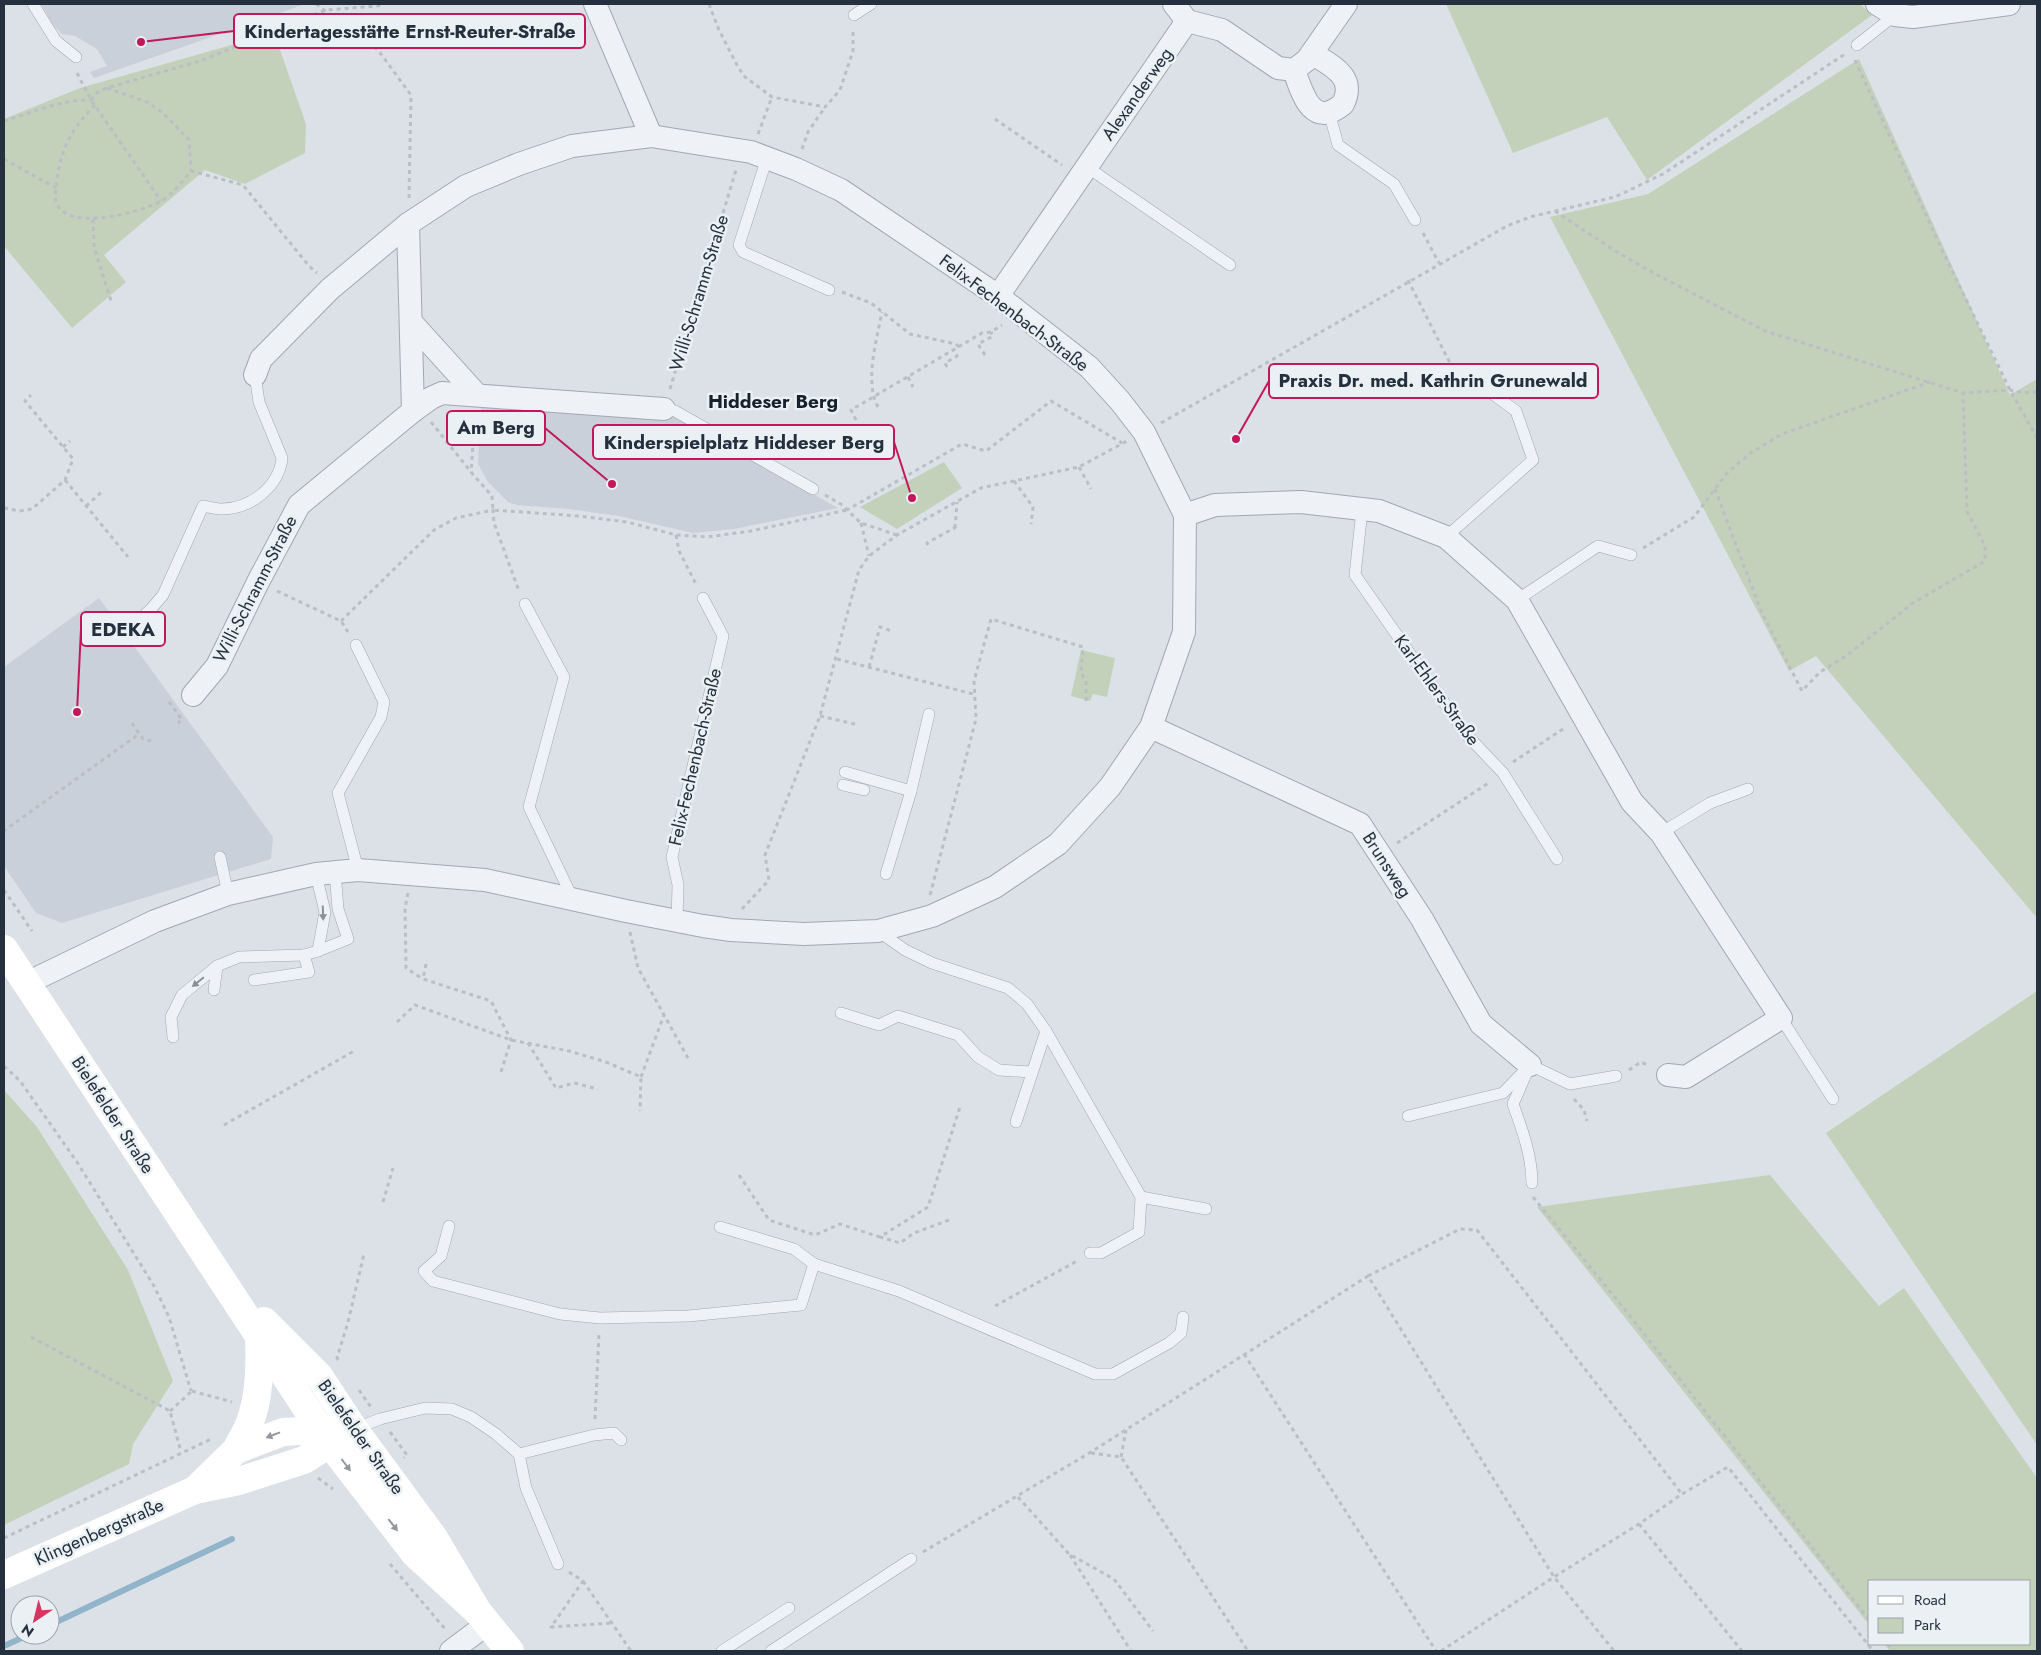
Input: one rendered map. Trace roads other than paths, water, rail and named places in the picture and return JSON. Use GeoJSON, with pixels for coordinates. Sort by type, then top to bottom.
{"type":"FeatureCollection","features":[{"type":"Feature","properties":{"kind":"main road","name":"Bielefelder Straße"},"geometry":{"type":"LineString","coordinates":[[4,949],[325,1437],[416,1554],[482,1618],[510,1651]]}},
{"type":"Feature","properties":{"kind":"main road","name":"Bielefelder Straße"},"geometry":{"type":"LineString","coordinates":[[222,1280],[319,1376],[354,1429],[434,1538],[482,1618]]}},
{"type":"Feature","properties":{"kind":"main road"},"geometry":{"type":"LineString","coordinates":[[225,1443],[248,1426],[256,1398],[260,1372],[259,1335]]}},
{"type":"Feature","properties":{"kind":"main road","name":"Klingenbergstraße"},"geometry":{"type":"LineString","coordinates":[[195,1490],[225,1443],[282,1432],[325,1437],[354,1429]]}},
{"type":"Feature","properties":{"kind":"main road","name":"Klingenbergstraße"},"geometry":{"type":"LineString","coordinates":[[4,1575],[195,1490],[239,1481],[304,1460],[325,1437]]}},
{"type":"Feature","properties":{"kind":"street"},"geometry":{"type":"LineString","coordinates":[[595,4],[651,136]]}},
{"type":"Feature","properties":{"kind":"street"},"geometry":{"type":"LineString","coordinates":[[1181,12],[1222,30],[1278,68],[1294,70],[1301,66],[1312,53],[1346,4]]}},
{"type":"Feature","properties":{"kind":"street"},"geometry":{"type":"LineString","coordinates":[[1886,10],[1913,18],[2010,4]]}},
{"type":"Feature","properties":{"kind":"street","name":"Alexanderweg"},"geometry":{"type":"LineString","coordinates":[[998,296],[1083,172],[1181,12]]}},
{"type":"Feature","properties":{"kind":"street"},"geometry":{"type":"LineString","coordinates":[[1294,70],[1306,102],[1316,110],[1330,112],[1343,104],[1348,89],[1346,81],[1336,69],[1312,53]]}},
{"type":"Feature","properties":{"kind":"street","name":"Felix-Fechenbach-Straße"},"geometry":{"type":"LineString","coordinates":[[27,983],[155,921],[228,894],[325,873],[358,870],[485,880],[626,911],[731,930],[804,934],[878,931],[932,916],[994,886],[1058,844],[1110,787],[1151,727],[1184,632],[1185,515],[1144,432],[1120,401],[1089,367],[998,296],[841,190],[796,169],[759,155],[651,136],[572,146],[519,164],[466,186],[408,224],[324,295],[261,359],[255,375]]}},
{"type":"Feature","properties":{"kind":"street"},"geometry":{"type":"LineString","coordinates":[[408,224],[416,409]]}},
{"type":"Feature","properties":{"kind":"street"},"geometry":{"type":"LineString","coordinates":[[411,322],[477,395]]}},
{"type":"Feature","properties":{"kind":"street","name":"Willi-Schramm-Straße"},"geometry":{"type":"LineString","coordinates":[[193,694],[217,666],[258,582],[299,505],[431,398],[442,393],[664,409]]}},
{"type":"Feature","properties":{"kind":"street"},"geometry":{"type":"LineString","coordinates":[[1185,515],[1215,505],[1301,502],[1379,511],[1446,537],[1517,600],[1632,802],[1661,832],[1781,1018],[1686,1077],[1661,1072]]}},
{"type":"Feature","properties":{"kind":"street","name":"Brunsweg"},"geometry":{"type":"LineString","coordinates":[[1151,727],[1360,824],[1422,919],[1481,1024],[1530,1065]]}},
{"type":"Feature","properties":{"kind":"street"},"geometry":{"type":"LineString","coordinates":[[455,1648],[482,1618]]}},
{"type":"Feature","properties":{"kind":"lane"},"geometry":{"type":"LineString","coordinates":[[33,4],[56,41],[76,57]]}},
{"type":"Feature","properties":{"kind":"lane"},"geometry":{"type":"LineString","coordinates":[[854,15],[870,4]]}},
{"type":"Feature","properties":{"kind":"lane"},"geometry":{"type":"LineString","coordinates":[[1854,50],[1886,10]]}},
{"type":"Feature","properties":{"kind":"lane"},"geometry":{"type":"LineString","coordinates":[[1330,112],[1338,145],[1394,184],[1415,220]]}},
{"type":"Feature","properties":{"kind":"lane"},"geometry":{"type":"LineString","coordinates":[[759,155],[739,245],[743,252],[829,290]]}},
{"type":"Feature","properties":{"kind":"lane"},"geometry":{"type":"LineString","coordinates":[[1083,172],[1230,266]]}},
{"type":"Feature","properties":{"kind":"lane"},"geometry":{"type":"LineString","coordinates":[[135,624],[163,594],[203,506],[222,509],[242,506],[265,491],[272,484],[281,468],[282,458],[259,402],[255,375]]}},
{"type":"Feature","properties":{"kind":"lane"},"geometry":{"type":"LineString","coordinates":[[1446,537],[1533,460],[1516,411],[1490,392]]}},
{"type":"Feature","properties":{"kind":"lane","name":"Willi-Schramm-Straße"},"geometry":{"type":"LineString","coordinates":[[664,409],[675,412],[813,488]]}},
{"type":"Feature","properties":{"kind":"lane","name":"Karl-Ehlers-Straße"},"geometry":{"type":"LineString","coordinates":[[1362,510],[1355,575],[1466,734],[1503,773],[1557,858]]}},
{"type":"Feature","properties":{"kind":"lane"},"geometry":{"type":"LineString","coordinates":[[1517,600],[1598,546],[1631,554]]}},
{"type":"Feature","properties":{"kind":"lane","name":"Felix-Fechenbach-Straße"},"geometry":{"type":"LineString","coordinates":[[677,921],[678,886],[672,856],[723,636],[703,598]]}},
{"type":"Feature","properties":{"kind":"lane"},"geometry":{"type":"LineString","coordinates":[[524,604],[564,676],[529,807],[573,899]]}},
{"type":"Feature","properties":{"kind":"lane"},"geometry":{"type":"LineString","coordinates":[[356,645],[384,702],[381,717],[338,793],[358,870]]}},
{"type":"Feature","properties":{"kind":"lane"},"geometry":{"type":"LineString","coordinates":[[886,874],[911,792],[929,714]]}},
{"type":"Feature","properties":{"kind":"lane"},"geometry":{"type":"LineString","coordinates":[[845,772],[911,792]]}},
{"type":"Feature","properties":{"kind":"lane"},"geometry":{"type":"LineString","coordinates":[[843,785],[864,790]]}},
{"type":"Feature","properties":{"kind":"lane"},"geometry":{"type":"LineString","coordinates":[[1661,832],[1710,802],[1748,789]]}},
{"type":"Feature","properties":{"kind":"lane"},"geometry":{"type":"LineString","coordinates":[[220,857],[228,894]]}},
{"type":"Feature","properties":{"kind":"lane"},"geometry":{"type":"LineString","coordinates":[[173,1037],[171,1018],[182,995],[217,966],[239,957],[304,955],[348,939],[325,873]]}},
{"type":"Feature","properties":{"kind":"lane"},"geometry":{"type":"LineString","coordinates":[[318,951],[325,912],[325,873]]}},
{"type":"Feature","properties":{"kind":"lane"},"geometry":{"type":"LineString","coordinates":[[878,931],[905,950],[932,964],[1008,988],[1027,1004],[1046,1031],[1141,1197],[1139,1232],[1101,1253],[1090,1253]]}},
{"type":"Feature","properties":{"kind":"lane"},"geometry":{"type":"LineString","coordinates":[[254,980],[309,972],[304,955]]}},
{"type":"Feature","properties":{"kind":"lane"},"geometry":{"type":"LineString","coordinates":[[214,990],[217,966]]}},
{"type":"Feature","properties":{"kind":"lane"},"geometry":{"type":"LineString","coordinates":[[841,1013],[880,1025],[898,1016],[958,1035],[978,1058],[999,1070],[1032,1072]]}},
{"type":"Feature","properties":{"kind":"lane"},"geometry":{"type":"LineString","coordinates":[[1781,1018],[1833,1098]]}},
{"type":"Feature","properties":{"kind":"lane"},"geometry":{"type":"LineString","coordinates":[[1016,1122],[1046,1031]]}},
{"type":"Feature","properties":{"kind":"lane"},"geometry":{"type":"LineString","coordinates":[[1530,1065],[1570,1084],[1616,1076]]}},
{"type":"Feature","properties":{"kind":"lane"},"geometry":{"type":"LineString","coordinates":[[1408,1116],[1503,1093],[1530,1065]]}},
{"type":"Feature","properties":{"kind":"lane"},"geometry":{"type":"LineString","coordinates":[[1530,1065],[1513,1104],[1522,1127],[1532,1168],[1532,1183]]}},
{"type":"Feature","properties":{"kind":"lane"},"geometry":{"type":"LineString","coordinates":[[1141,1197],[1206,1209]]}},
{"type":"Feature","properties":{"kind":"lane"},"geometry":{"type":"LineString","coordinates":[[449,1226],[441,1256],[424,1270],[432,1281],[560,1314],[600,1318],[688,1316],[801,1305],[814,1264]]}},
{"type":"Feature","properties":{"kind":"lane"},"geometry":{"type":"LineString","coordinates":[[720,1227],[794,1249],[814,1264],[898,1291],[1095,1374],[1113,1374],[1169,1343],[1181,1333],[1183,1317]]}},
{"type":"Feature","properties":{"kind":"lane"},"geometry":{"type":"LineString","coordinates":[[354,1429],[380,1418],[425,1408],[452,1409],[471,1417],[496,1434],[519,1454],[526,1488],[558,1564]]}},
{"type":"Feature","properties":{"kind":"lane"},"geometry":{"type":"LineString","coordinates":[[519,1454],[594,1435],[614,1433],[621,1440]]}},
{"type":"Feature","properties":{"kind":"lane"},"geometry":{"type":"LineString","coordinates":[[771,1651],[911,1559]]}},
{"type":"Feature","properties":{"kind":"lane"},"geometry":{"type":"LineString","coordinates":[[722,1651],[789,1608]]}},
{"type":"Feature","properties":{"kind":"waterway"},"geometry":{"type":"LineString","coordinates":[[60,1620],[232,1539]]}},
{"type":"Feature","properties":{"kind":"waterway"},"geometry":{"type":"LineString","coordinates":[[4,1646],[10,1643]]}},
{"type":"Feature","properties":{"kind":"place","name":"Kindertagesstätte Ernst-Reuter-Straße"},"geometry":{"type":"Point","coordinates":[141,42]}},
{"type":"Feature","properties":{"kind":"place","name":"Praxis Dr. med. Kathrin Grunewald"},"geometry":{"type":"Point","coordinates":[1236,439]}},
{"type":"Feature","properties":{"kind":"place","name":"Am Berg"},"geometry":{"type":"Point","coordinates":[612,484]}},
{"type":"Feature","properties":{"kind":"place","name":"Kinderspielplatz Hiddeser Berg"},"geometry":{"type":"Point","coordinates":[912,498]}},
{"type":"Feature","properties":{"kind":"place","name":"EDEKA"},"geometry":{"type":"Point","coordinates":[77,712]}},
{"type":"Feature","properties":{"kind":"district","name":"Hiddeser Berg"},"geometry":{"type":"Point","coordinates":[773,401]}}]}
